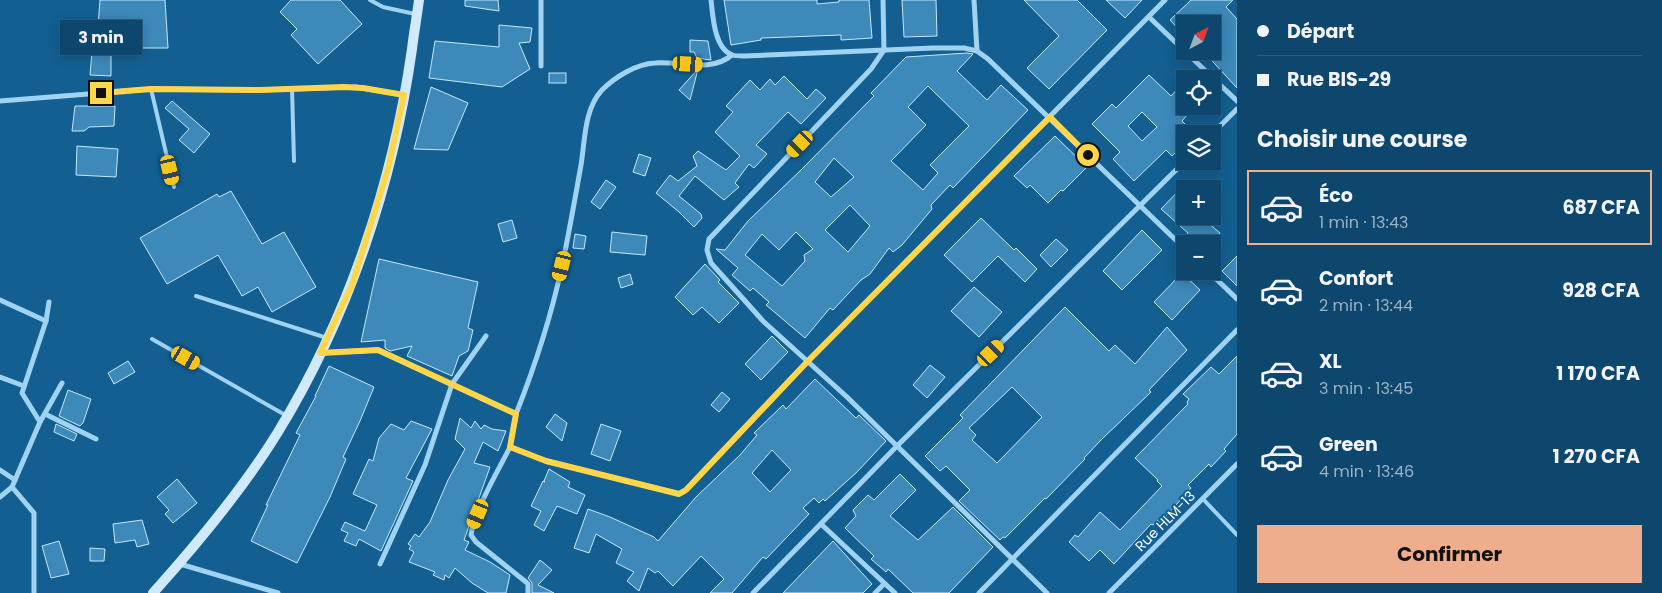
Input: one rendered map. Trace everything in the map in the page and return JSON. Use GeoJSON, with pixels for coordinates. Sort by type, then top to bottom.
{"type":"FeatureCollection","features":[{"type":"Feature","properties":{"kind":"street"},"geometry":{"type":"LineString","coordinates":[[153,593],[180,564],[242,484],[278,432],[328,338],[352,285],[388,169],[404,95],[419,0]]}},
{"type":"Feature","properties":{"kind":"street"},"geometry":{"type":"LineString","coordinates":[[541,0],[541,66]]}},
{"type":"Feature","properties":{"kind":"street"},"geometry":{"type":"LineString","coordinates":[[711,0],[715,33],[720,44],[732,55]]}},
{"type":"Feature","properties":{"kind":"street"},"geometry":{"type":"LineString","coordinates":[[883,0],[884,50],[871,69],[708,239],[707,250],[711,262],[763,321],[847,397],[1047,593]]}},
{"type":"Feature","properties":{"kind":"street"},"geometry":{"type":"LineString","coordinates":[[974,0],[977,51]]}},
{"type":"Feature","properties":{"kind":"street"},"geometry":{"type":"LineString","coordinates":[[510,447],[546,461],[679,494],[686,490],[807,362],[1165,0]]}},
{"type":"Feature","properties":{"kind":"street"},"geometry":{"type":"LineString","coordinates":[[1149,17],[1237,100]]}},
{"type":"Feature","properties":{"kind":"street"},"geometry":{"type":"LineString","coordinates":[[528,593],[528,584],[476,542],[471,535],[490,486],[510,447],[516,414],[539,353],[560,274],[582,163],[585,134],[596,98],[612,81],[642,65],[654,63],[718,64],[732,55],[933,48],[964,48],[977,51],[1050,117],[1176,240]]}},
{"type":"Feature","properties":{"kind":"street"},"geometry":{"type":"LineString","coordinates":[[0,101],[151,89],[260,90],[356,87],[404,95]]}},
{"type":"Feature","properties":{"kind":"street"},"geometry":{"type":"LineString","coordinates":[[1221,125],[1237,109]]}},
{"type":"Feature","properties":{"kind":"street"},"geometry":{"type":"LineString","coordinates":[[753,593],[896,447],[1176,170]]}},
{"type":"Feature","properties":{"kind":"street"},"geometry":{"type":"LineString","coordinates":[[1217,280],[1237,299]]}},
{"type":"Feature","properties":{"kind":"street"},"geometry":{"type":"LineString","coordinates":[[0,300],[46,321]]}},
{"type":"Feature","properties":{"kind":"street"},"geometry":{"type":"LineString","coordinates":[[40,422],[22,395],[46,321],[49,302]]}},
{"type":"Feature","properties":{"kind":"street"},"geometry":{"type":"LineString","coordinates":[[979,593],[1237,330]]}},
{"type":"Feature","properties":{"kind":"street"},"geometry":{"type":"LineString","coordinates":[[380,564],[424,465],[452,384],[486,336]]}},
{"type":"Feature","properties":{"kind":"street"},"geometry":{"type":"LineString","coordinates":[[320,353],[378,350],[516,414]]}},
{"type":"Feature","properties":{"kind":"street"},"geometry":{"type":"LineString","coordinates":[[0,377],[24,386]]}},
{"type":"Feature","properties":{"kind":"street"},"geometry":{"type":"LineString","coordinates":[[0,497],[12,487],[40,422],[62,383]]}},
{"type":"Feature","properties":{"kind":"street"},"geometry":{"type":"LineString","coordinates":[[45,414],[96,439]]}},
{"type":"Feature","properties":{"kind":"street","name":"Rue HLM-13"},"geometry":{"type":"LineString","coordinates":[[1109,593],[1237,464]]}},
{"type":"Feature","properties":{"kind":"street"},"geometry":{"type":"LineString","coordinates":[[0,470],[15,480]]}},
{"type":"Feature","properties":{"kind":"street"},"geometry":{"type":"LineString","coordinates":[[12,487],[34,512],[34,593]]}},
{"type":"Feature","properties":{"kind":"street"},"geometry":{"type":"LineString","coordinates":[[821,524],[895,593]]}},
{"type":"Feature","properties":{"kind":"street"},"geometry":{"type":"LineString","coordinates":[[180,564],[278,593]]}},
{"type":"Feature","properties":{"kind":"street"},"geometry":{"type":"LineString","coordinates":[[875,593],[884,584]]}},
{"type":"Feature","properties":{"kind":"lane"},"geometry":{"type":"LineString","coordinates":[[370,0],[384,7],[417,14]]}},
{"type":"Feature","properties":{"kind":"lane"},"geometry":{"type":"LineString","coordinates":[[292,88],[294,161]]}},
{"type":"Feature","properties":{"kind":"lane"},"geometry":{"type":"LineString","coordinates":[[151,89],[174,187]]}},
{"type":"Feature","properties":{"kind":"lane"},"geometry":{"type":"LineString","coordinates":[[196,296],[328,338]]}},
{"type":"Feature","properties":{"kind":"lane"},"geometry":{"type":"LineString","coordinates":[[152,339],[287,416]]}},
{"type":"Feature","properties":{"kind":"lane"},"geometry":{"type":"LineString","coordinates":[[1203,499],[1237,535]]}},
{"type":"Feature","properties":{"kind":"building"},"geometry":{"type":"Polygon","coordinates":[[[100,0],[165,0],[168,48],[111,48],[111,76],[90,75],[92,52],[96,52],[100,0]]]}},
{"type":"Feature","properties":{"kind":"building"},"geometry":{"type":"Polygon","coordinates":[[[291,0],[340,0],[362,24],[318,64],[291,35],[297,29],[280,12],[291,0]]]}},
{"type":"Feature","properties":{"kind":"building"},"geometry":{"type":"Polygon","coordinates":[[[465,0],[498,0],[499,11],[465,6],[465,0]]]}},
{"type":"Feature","properties":{"kind":"building"},"geometry":{"type":"Polygon","coordinates":[[[724,0],[817,0],[817,4],[839,2],[839,0],[869,0],[872,38],[841,40],[841,35],[761,38],[761,40],[731,45],[724,0]]]}},
{"type":"Feature","properties":{"kind":"building"},"geometry":{"type":"Polygon","coordinates":[[[902,0],[936,0],[937,36],[904,37],[902,0]]]}},
{"type":"Feature","properties":{"kind":"building"},"geometry":{"type":"Polygon","coordinates":[[[1024,0],[1077,0],[1107,30],[1049,89],[1027,68],[1059,36],[1024,0]]]}},
{"type":"Feature","properties":{"kind":"building"},"geometry":{"type":"Polygon","coordinates":[[[1106,0],[1142,0],[1125,18],[1106,0]]]}},
{"type":"Feature","properties":{"kind":"building"},"geometry":{"type":"Polygon","coordinates":[[[1191,0],[1233,0],[1226,7],[1237,19],[1237,88],[1211,60],[1221,60],[1221,15],[1176,15],[1176,26],[1170,20],[1191,0]]]}},
{"type":"Feature","properties":{"kind":"building"},"geometry":{"type":"Polygon","coordinates":[[[499,25],[532,28],[530,42],[519,43],[530,69],[502,87],[429,78],[435,41],[499,47],[499,25]]]}},
{"type":"Feature","properties":{"kind":"building"},"geometry":{"type":"Polygon","coordinates":[[[690,40],[708,41],[711,60],[697,58],[694,52],[690,52],[690,40]]]}},
{"type":"Feature","properties":{"kind":"building"},"geometry":{"type":"Polygon","coordinates":[[[973,54],[957,71],[987,100],[1001,85],[1028,110],[953,188],[950,185],[931,205],[932,209],[902,245],[893,252],[889,248],[870,274],[861,280],[833,310],[830,308],[805,338],[766,305],[769,302],[753,288],[750,291],[732,275],[738,268],[716,249],[725,250],[748,221],[874,96],[871,93],[906,57],[973,54]],[[928,86],[908,107],[926,125],[891,161],[923,190],[938,173],[930,165],[969,126],[928,86]],[[834,158],[815,182],[831,197],[854,177],[834,158]],[[850,205],[825,230],[848,252],[870,226],[850,205]],[[796,232],[779,250],[762,234],[745,255],[782,286],[805,261],[804,255],[813,249],[796,232]]]}},
{"type":"Feature","properties":{"kind":"building"},"geometry":{"type":"Polygon","coordinates":[[[698,69],[690,100],[679,90],[698,69]]]}},
{"type":"Feature","properties":{"kind":"building"},"geometry":{"type":"Polygon","coordinates":[[[549,73],[566,73],[566,83],[549,83],[549,73]]]}},
{"type":"Feature","properties":{"kind":"building"},"geometry":{"type":"Polygon","coordinates":[[[1149,75],[1171,96],[1176,91],[1176,115],[1187,115],[1182,121],[1186,125],[1176,125],[1176,152],[1172,156],[1166,150],[1134,181],[1113,159],[1120,152],[1092,124],[1112,104],[1116,108],[1149,75]],[[1142,112],[1128,126],[1142,141],[1157,127],[1142,112]]]}},
{"type":"Feature","properties":{"kind":"building"},"geometry":{"type":"Polygon","coordinates":[[[784,76],[807,99],[816,89],[826,98],[801,124],[788,112],[756,145],[767,154],[754,168],[749,164],[735,183],[739,187],[724,200],[695,176],[679,196],[701,214],[702,218],[694,227],[656,193],[670,175],[678,181],[697,166],[693,156],[698,151],[726,170],[740,156],[715,132],[733,112],[726,106],[750,80],[760,90],[770,79],[775,85],[784,76]]]}},
{"type":"Feature","properties":{"kind":"building"},"geometry":{"type":"Polygon","coordinates":[[[431,87],[468,103],[448,150],[414,149],[431,87]]]}},
{"type":"Feature","properties":{"kind":"building"},"geometry":{"type":"Polygon","coordinates":[[[172,101],[210,134],[194,153],[179,140],[189,129],[165,108],[172,101]]]}},
{"type":"Feature","properties":{"kind":"building"},"geometry":{"type":"Polygon","coordinates":[[[75,106],[115,106],[114,126],[89,127],[84,131],[72,131],[75,106]]]}},
{"type":"Feature","properties":{"kind":"building"},"geometry":{"type":"Polygon","coordinates":[[[1055,136],[1087,167],[1048,203],[1030,185],[1027,188],[1014,176],[1055,136]]]}},
{"type":"Feature","properties":{"kind":"building"},"geometry":{"type":"Polygon","coordinates":[[[77,146],[118,149],[116,177],[76,175],[77,146]]]}},
{"type":"Feature","properties":{"kind":"building"},"geometry":{"type":"Polygon","coordinates":[[[639,154],[651,158],[645,176],[633,172],[639,154]]]}},
{"type":"Feature","properties":{"kind":"building"},"geometry":{"type":"Polygon","coordinates":[[[606,180],[616,187],[600,209],[591,202],[606,180]]]}},
{"type":"Feature","properties":{"kind":"building"},"geometry":{"type":"Polygon","coordinates":[[[231,191],[262,244],[284,232],[316,287],[272,312],[258,287],[242,296],[218,255],[167,284],[140,238],[217,194],[219,197],[231,191]]]}},
{"type":"Feature","properties":{"kind":"building"},"geometry":{"type":"Polygon","coordinates":[[[1176,193],[1176,222],[1161,209],[1176,193]]]}},
{"type":"Feature","properties":{"kind":"building"},"geometry":{"type":"Polygon","coordinates":[[[981,218],[1037,269],[1025,282],[998,256],[972,282],[944,255],[981,218]]]}},
{"type":"Feature","properties":{"kind":"building"},"geometry":{"type":"Polygon","coordinates":[[[512,220],[517,238],[503,242],[498,224],[512,220]]]}},
{"type":"Feature","properties":{"kind":"building"},"geometry":{"type":"Polygon","coordinates":[[[1179,225],[1211,225],[1220,233],[1218,235],[1187,235],[1188,233],[1179,225]]]}},
{"type":"Feature","properties":{"kind":"building"},"geometry":{"type":"Polygon","coordinates":[[[1142,230],[1162,250],[1122,290],[1103,271],[1142,230]]]}},
{"type":"Feature","properties":{"kind":"building"},"geometry":{"type":"Polygon","coordinates":[[[612,232],[647,236],[645,255],[610,252],[612,232]]]}},
{"type":"Feature","properties":{"kind":"building"},"geometry":{"type":"Polygon","coordinates":[[[575,234],[586,236],[584,249],[573,248],[575,234]]]}},
{"type":"Feature","properties":{"kind":"building"},"geometry":{"type":"Polygon","coordinates":[[[1056,239],[1068,250],[1051,267],[1040,255],[1056,239]]]}},
{"type":"Feature","properties":{"kind":"building"},"geometry":{"type":"Polygon","coordinates":[[[1237,256],[1237,286],[1222,271],[1237,256]]]}},
{"type":"Feature","properties":{"kind":"building"},"geometry":{"type":"Polygon","coordinates":[[[379,259],[478,282],[468,328],[473,330],[468,351],[459,356],[452,376],[407,356],[412,346],[390,351],[385,348],[385,340],[361,342],[379,259]]]}},
{"type":"Feature","properties":{"kind":"building"},"geometry":{"type":"Polygon","coordinates":[[[705,264],[720,280],[718,282],[739,303],[719,323],[702,307],[693,315],[675,297],[705,264]]]}},
{"type":"Feature","properties":{"kind":"building"},"geometry":{"type":"Polygon","coordinates":[[[630,274],[633,284],[621,288],[618,278],[630,274]]]}},
{"type":"Feature","properties":{"kind":"building"},"geometry":{"type":"Polygon","coordinates":[[[1176,279],[1189,280],[1200,290],[1172,320],[1154,302],[1176,279]]]}},
{"type":"Feature","properties":{"kind":"building"},"geometry":{"type":"Polygon","coordinates":[[[974,287],[1002,312],[979,337],[951,311],[974,287]]]}},
{"type":"Feature","properties":{"kind":"building"},"geometry":{"type":"Polygon","coordinates":[[[1065,307],[1109,351],[1115,345],[1135,364],[1167,327],[1187,350],[1149,390],[1151,392],[1101,440],[1046,499],[1005,538],[1003,537],[1000,540],[959,501],[970,490],[946,466],[940,471],[925,456],[963,418],[960,415],[1065,307]],[[1012,387],[969,428],[976,435],[972,440],[997,463],[1042,417],[1012,387]]]}},
{"type":"Feature","properties":{"kind":"building"},"geometry":{"type":"Polygon","coordinates":[[[772,336],[788,352],[761,380],[745,364],[772,336]]]}},
{"type":"Feature","properties":{"kind":"building"},"geometry":{"type":"Polygon","coordinates":[[[1237,356],[1237,434],[1224,449],[1226,451],[1211,467],[1209,464],[1188,485],[1191,488],[1160,523],[1157,520],[1153,525],[1151,524],[1114,564],[1100,550],[1089,561],[1069,542],[1075,535],[1078,537],[1100,512],[1120,530],[1162,486],[1135,458],[1188,404],[1189,399],[1183,394],[1211,367],[1219,374],[1237,356]]]}},
{"type":"Feature","properties":{"kind":"building"},"geometry":{"type":"Polygon","coordinates":[[[128,361],[135,372],[114,384],[108,373],[128,361]]]}},
{"type":"Feature","properties":{"kind":"building"},"geometry":{"type":"Polygon","coordinates":[[[930,365],[945,377],[927,398],[913,385],[930,365]]]}},
{"type":"Feature","properties":{"kind":"building"},"geometry":{"type":"Polygon","coordinates":[[[329,366],[374,387],[343,457],[346,459],[330,497],[297,563],[251,541],[300,435],[296,433],[316,396],[329,366]]]}},
{"type":"Feature","properties":{"kind":"building"},"geometry":{"type":"Polygon","coordinates":[[[815,379],[856,418],[859,415],[886,441],[857,472],[825,501],[823,499],[819,503],[814,498],[803,508],[809,514],[766,559],[763,557],[732,593],[710,593],[724,579],[701,556],[673,586],[658,571],[655,573],[648,568],[639,591],[627,581],[634,572],[616,563],[622,549],[596,534],[589,553],[574,548],[588,509],[654,537],[658,541],[696,497],[740,455],[757,435],[754,433],[783,405],[786,409],[815,379]],[[772,450],[752,473],[770,492],[791,470],[772,450]]]}},
{"type":"Feature","properties":{"kind":"building"},"geometry":{"type":"Polygon","coordinates":[[[68,390],[91,399],[83,423],[80,426],[59,416],[68,390]]]}},
{"type":"Feature","properties":{"kind":"building"},"geometry":{"type":"Polygon","coordinates":[[[722,392],[730,399],[719,412],[711,405],[722,392]]]}},
{"type":"Feature","properties":{"kind":"building"},"geometry":{"type":"Polygon","coordinates":[[[555,414],[567,423],[562,441],[546,427],[555,414]]]}},
{"type":"Feature","properties":{"kind":"building"},"geometry":{"type":"Polygon","coordinates":[[[460,418],[471,428],[475,421],[481,429],[484,425],[492,429],[506,431],[498,451],[483,442],[474,463],[490,467],[464,540],[469,542],[465,550],[490,562],[510,575],[506,593],[488,593],[472,583],[455,568],[449,578],[445,575],[444,580],[433,575],[435,572],[409,562],[414,552],[409,549],[411,546],[408,544],[415,534],[419,537],[430,522],[448,480],[465,449],[455,439],[460,418]]]}},
{"type":"Feature","properties":{"kind":"building"},"geometry":{"type":"Polygon","coordinates":[[[411,421],[432,429],[406,478],[413,481],[381,551],[359,539],[356,546],[344,541],[348,533],[341,530],[345,522],[365,531],[377,505],[353,494],[369,459],[373,461],[379,438],[391,424],[404,430],[411,421]]]}},
{"type":"Feature","properties":{"kind":"building"},"geometry":{"type":"Polygon","coordinates":[[[56,424],[77,434],[74,441],[54,432],[56,424]]]}},
{"type":"Feature","properties":{"kind":"building"},"geometry":{"type":"Polygon","coordinates":[[[601,424],[621,431],[610,461],[591,454],[601,424]]]}},
{"type":"Feature","properties":{"kind":"building"},"geometry":{"type":"Polygon","coordinates":[[[549,469],[570,482],[568,487],[585,495],[577,514],[557,506],[544,531],[534,525],[541,511],[531,506],[543,481],[545,482],[549,469]]]}},
{"type":"Feature","properties":{"kind":"building"},"geometry":{"type":"Polygon","coordinates":[[[900,474],[916,490],[890,516],[918,540],[953,507],[993,547],[949,593],[913,593],[888,569],[886,572],[871,559],[874,556],[845,528],[856,516],[853,510],[868,495],[874,500],[900,474]]]}},
{"type":"Feature","properties":{"kind":"building"},"geometry":{"type":"Polygon","coordinates":[[[177,479],[197,503],[173,523],[165,514],[169,510],[157,497],[177,479]]]}},
{"type":"Feature","properties":{"kind":"building"},"geometry":{"type":"Polygon","coordinates":[[[142,520],[149,544],[137,547],[135,540],[115,543],[113,524],[142,520]]]}},
{"type":"Feature","properties":{"kind":"building"},"geometry":{"type":"Polygon","coordinates":[[[59,541],[69,574],[51,578],[42,546],[59,541]]]}},
{"type":"Feature","properties":{"kind":"building"},"geometry":{"type":"Polygon","coordinates":[[[833,541],[872,584],[863,593],[783,593],[833,541]]]}},
{"type":"Feature","properties":{"kind":"building"},"geometry":{"type":"Polygon","coordinates":[[[90,548],[105,549],[104,561],[90,561],[90,548]]]}},
{"type":"Feature","properties":{"kind":"building"},"geometry":{"type":"Polygon","coordinates":[[[540,560],[552,570],[538,585],[554,593],[532,593],[532,583],[528,578],[540,560]]]}},
{"type":"Feature","properties":{"kind":"route"},"geometry":{"type":"LineString","coordinates":[[101,93],[151,89],[260,90],[356,87],[404,95],[388,169],[352,285],[320,353],[378,350],[516,414],[510,447],[546,461],[679,494],[686,490],[807,362],[1050,117],[1088,155]]}}]}
